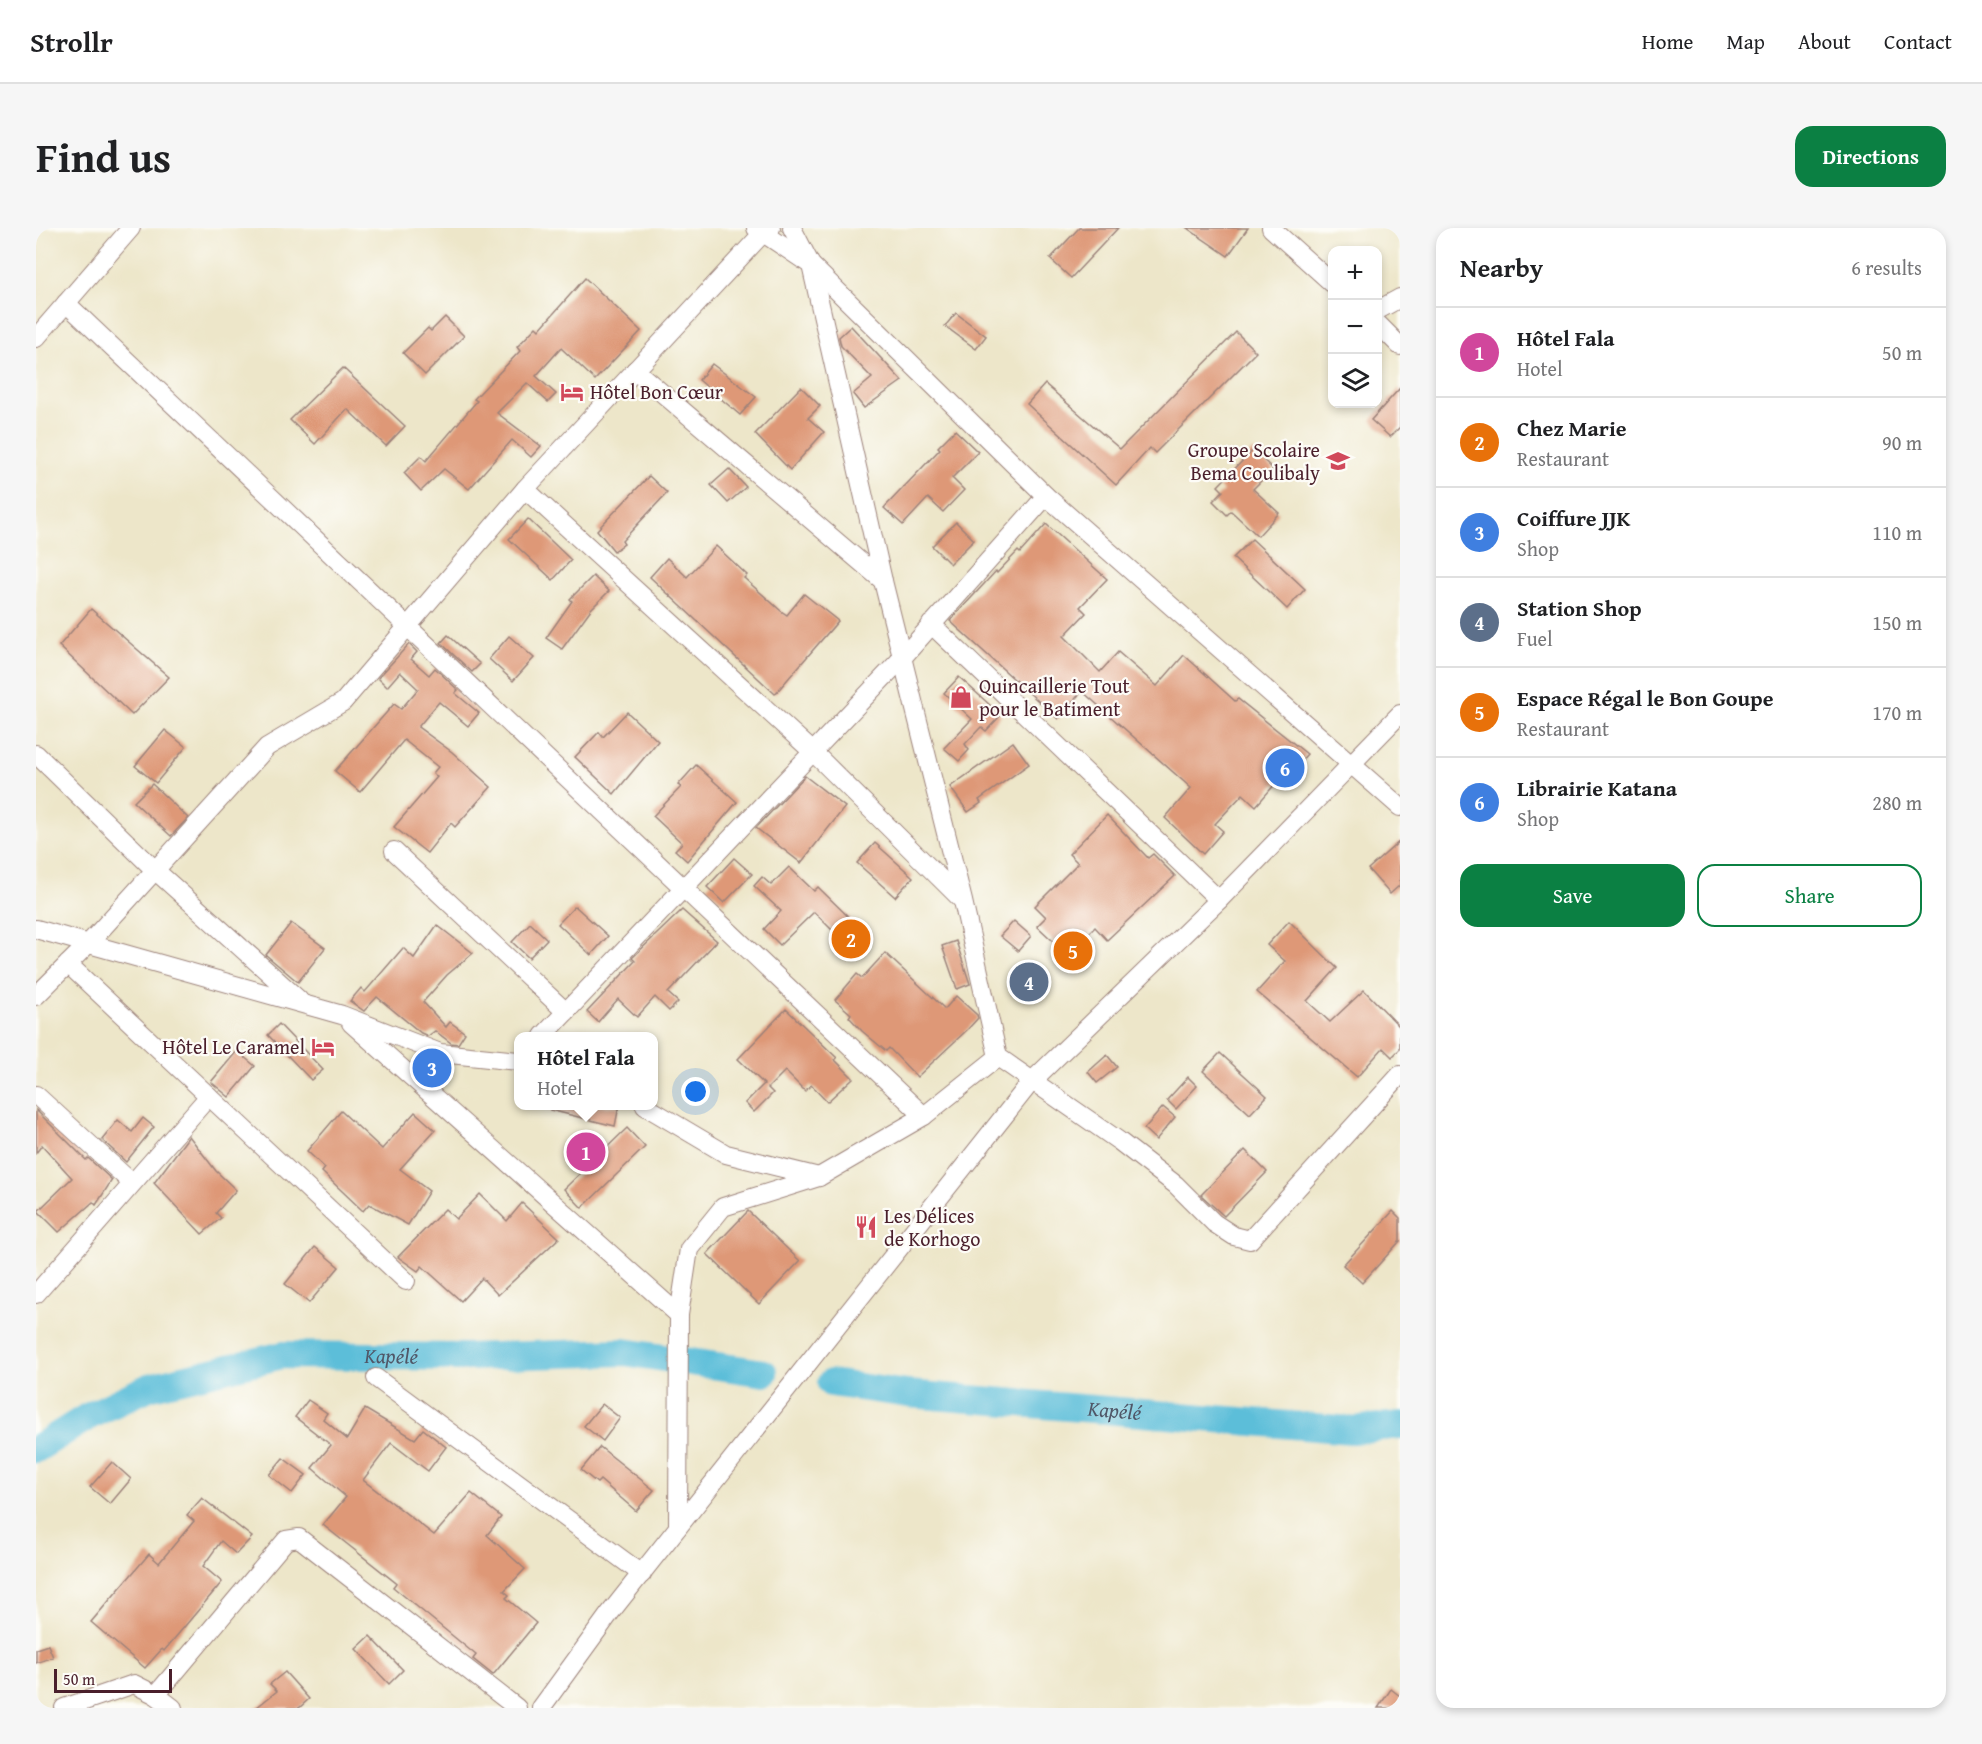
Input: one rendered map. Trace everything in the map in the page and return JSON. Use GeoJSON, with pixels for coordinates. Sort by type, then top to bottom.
{"type":"FeatureCollection","features":[{"type":"Feature","properties":{"kind":"street"},"geometry":{"type":"LineString","coordinates":[[38,331],[66,303],[131,228]]}},
{"type":"Feature","properties":{"kind":"street"},"geometry":{"type":"LineString","coordinates":[[792,228],[811,265],[883,581],[963,901],[998,1057],[1119,1141],[1176,1185],[1214,1223],[1234,1236],[1250,1240],[1400,1075]]}},
{"type":"Feature","properties":{"kind":"street"},"geometry":{"type":"LineString","coordinates":[[1270,228],[1328,280]]}},
{"type":"Feature","properties":{"kind":"street"},"geometry":{"type":"LineString","coordinates":[[36,996],[89,944],[267,747],[343,702],[525,489],[763,230],[811,265],[1046,496],[1400,807]]}},
{"type":"Feature","properties":{"kind":"street"},"geometry":{"type":"LineString","coordinates":[[1382,307],[1400,298]]}},
{"type":"Feature","properties":{"kind":"street"},"geometry":{"type":"LineString","coordinates":[[66,303],[406,628],[924,1116]]}},
{"type":"Feature","properties":{"kind":"street"},"geometry":{"type":"LineString","coordinates":[[1382,329],[1400,346]]}},
{"type":"Feature","properties":{"kind":"street"},"geometry":{"type":"LineString","coordinates":[[635,370],[883,581]]}},
{"type":"Feature","properties":{"kind":"street"},"geometry":{"type":"LineString","coordinates":[[525,489],[812,751],[963,901]]}},
{"type":"Feature","properties":{"kind":"street"},"geometry":{"type":"LineString","coordinates":[[547,1032],[903,657],[1046,496]]}},
{"type":"Feature","properties":{"kind":"street"},"geometry":{"type":"LineString","coordinates":[[931,624],[1219,900]]}},
{"type":"Feature","properties":{"kind":"street"},"geometry":{"type":"LineString","coordinates":[[541,1708],[678,1527],[1031,1082],[1219,900],[1400,714]]}},
{"type":"Feature","properties":{"kind":"street"},"geometry":{"type":"LineString","coordinates":[[36,754],[156,870],[302,1003]]}},
{"type":"Feature","properties":{"kind":"street"},"geometry":{"type":"LineString","coordinates":[[394,851],[566,1012]]}},
{"type":"Feature","properties":{"kind":"street"},"geometry":{"type":"LineString","coordinates":[[36,929],[342,1015],[440,1053],[514,1060]]}},
{"type":"Feature","properties":{"kind":"street"},"geometry":{"type":"LineString","coordinates":[[68,964],[406,1281]]}},
{"type":"Feature","properties":{"kind":"street"},"geometry":{"type":"LineString","coordinates":[[342,1015],[679,1315]]}},
{"type":"Feature","properties":{"kind":"street"},"geometry":{"type":"LineString","coordinates":[[678,1527],[679,1315],[689,1249],[723,1208],[819,1177],[924,1116],[998,1057]]}},
{"type":"Feature","properties":{"kind":"street"},"geometry":{"type":"LineString","coordinates":[[36,1095],[132,1183]]}},
{"type":"Feature","properties":{"kind":"street"},"geometry":{"type":"LineString","coordinates":[[36,1294],[209,1096]]}},
{"type":"Feature","properties":{"kind":"street"},"geometry":{"type":"LineString","coordinates":[[652,1110],[726,1154],[819,1177]]}},
{"type":"Feature","properties":{"kind":"street"},"geometry":{"type":"LineString","coordinates":[[376,1378],[642,1574]]}},
{"type":"Feature","properties":{"kind":"street"},"geometry":{"type":"LineString","coordinates":[[156,1695],[286,1540],[299,1538],[517,1708]]}},
{"type":"Feature","properties":{"kind":"street"},"geometry":{"type":"LineString","coordinates":[[64,1708],[134,1684],[156,1695],[173,1708]]}},
{"type":"Feature","properties":{"kind":"building"},"geometry":{"type":"Polygon","coordinates":[[[1079,228],[1118,228],[1071,278],[1050,259],[1079,228]]]}},
{"type":"Feature","properties":{"kind":"building"},"geometry":{"type":"Polygon","coordinates":[[[1187,228],[1248,228],[1228,256],[1187,228]]]}},
{"type":"Feature","properties":{"kind":"building"},"geometry":{"type":"Polygon","coordinates":[[[585,278],[641,331],[595,380],[561,348],[536,376],[556,394],[548,402],[527,383],[497,413],[541,446],[531,457],[512,440],[469,489],[444,469],[421,491],[404,473],[421,456],[426,461],[477,401],[474,399],[520,351],[517,347],[536,327],[539,330],[585,278]]]}},
{"type":"Feature","properties":{"kind":"building"},"geometry":{"type":"Polygon","coordinates":[[[956,313],[986,336],[976,349],[945,326],[956,313]]]}},
{"type":"Feature","properties":{"kind":"building"},"geometry":{"type":"Polygon","coordinates":[[[445,317],[464,336],[425,375],[403,353],[428,328],[431,331],[445,317]]]}},
{"type":"Feature","properties":{"kind":"building"},"geometry":{"type":"Polygon","coordinates":[[[851,326],[902,381],[864,408],[853,394],[872,378],[841,346],[839,337],[851,326]]]}},
{"type":"Feature","properties":{"kind":"building"},"geometry":{"type":"Polygon","coordinates":[[[1236,332],[1256,352],[1155,453],[1150,448],[1116,485],[1027,404],[1045,384],[1120,449],[1236,332]]]}},
{"type":"Feature","properties":{"kind":"building"},"geometry":{"type":"Polygon","coordinates":[[[712,364],[756,397],[740,415],[699,380],[712,364]]]}},
{"type":"Feature","properties":{"kind":"building"},"geometry":{"type":"Polygon","coordinates":[[[343,368],[405,426],[386,446],[347,409],[315,444],[290,420],[343,368]]]}},
{"type":"Feature","properties":{"kind":"building"},"geometry":{"type":"Polygon","coordinates":[[[801,387],[820,406],[808,418],[824,432],[790,470],[755,434],[801,387]]]}},
{"type":"Feature","properties":{"kind":"building"},"geometry":{"type":"Polygon","coordinates":[[[1400,388],[1400,427],[1390,437],[1371,420],[1400,388]]]}},
{"type":"Feature","properties":{"kind":"building"},"geometry":{"type":"Polygon","coordinates":[[[955,430],[978,452],[952,478],[964,490],[943,512],[928,498],[903,525],[884,508],[955,430]]]}},
{"type":"Feature","properties":{"kind":"building"},"geometry":{"type":"Polygon","coordinates":[[[1253,450],[1273,469],[1253,489],[1279,513],[1258,536],[1231,511],[1227,515],[1213,501],[1223,491],[1218,486],[1253,450]]]}},
{"type":"Feature","properties":{"kind":"building"},"geometry":{"type":"Polygon","coordinates":[[[729,469],[746,487],[728,503],[711,485],[729,469]]]}},
{"type":"Feature","properties":{"kind":"building"},"geometry":{"type":"Polygon","coordinates":[[[649,476],[667,493],[622,541],[624,544],[614,551],[597,530],[649,476]]]}},
{"type":"Feature","properties":{"kind":"building"},"geometry":{"type":"Polygon","coordinates":[[[528,519],[571,560],[553,580],[509,539],[528,519]]]}},
{"type":"Feature","properties":{"kind":"building"},"geometry":{"type":"Polygon","coordinates":[[[956,522],[974,540],[950,564],[932,546],[956,522]]]}},
{"type":"Feature","properties":{"kind":"building"},"geometry":{"type":"Polygon","coordinates":[[[1046,524],[1107,579],[1080,607],[1086,613],[1064,636],[1100,672],[1118,652],[1157,686],[1184,655],[1235,701],[1238,699],[1307,754],[1279,786],[1276,783],[1256,806],[1243,794],[1215,824],[1223,831],[1203,854],[1165,818],[1191,788],[1082,691],[1058,719],[950,621],[996,571],[997,573],[1018,551],[1020,553],[1046,524]]]}},
{"type":"Feature","properties":{"kind":"building"},"geometry":{"type":"Polygon","coordinates":[[[1252,539],[1305,589],[1287,609],[1233,558],[1252,539]]]}},
{"type":"Feature","properties":{"kind":"building"},"geometry":{"type":"Polygon","coordinates":[[[716,546],[747,575],[744,578],[787,615],[804,594],[838,621],[775,694],[650,577],[667,558],[687,577],[716,546]]]}},
{"type":"Feature","properties":{"kind":"building"},"geometry":{"type":"Polygon","coordinates":[[[593,576],[609,591],[591,609],[562,649],[546,638],[572,601],[570,599],[593,576]]]}},
{"type":"Feature","properties":{"kind":"building"},"geometry":{"type":"Polygon","coordinates":[[[91,609],[169,677],[132,715],[59,646],[91,609]]]}},
{"type":"Feature","properties":{"kind":"building"},"geometry":{"type":"Polygon","coordinates":[[[448,635],[480,664],[472,672],[441,643],[448,635]]]}},
{"type":"Feature","properties":{"kind":"building"},"geometry":{"type":"Polygon","coordinates":[[[509,636],[534,658],[513,681],[489,659],[509,636]]]}},
{"type":"Feature","properties":{"kind":"building"},"geometry":{"type":"Polygon","coordinates":[[[409,644],[417,652],[411,659],[429,675],[435,668],[458,690],[455,693],[479,713],[468,726],[439,702],[418,727],[452,752],[491,787],[455,827],[451,823],[427,853],[394,827],[437,777],[433,773],[438,767],[404,740],[360,792],[335,771],[394,704],[401,709],[418,689],[400,672],[387,687],[378,678],[409,644]]]}},
{"type":"Feature","properties":{"kind":"building"},"geometry":{"type":"Polygon","coordinates":[[[959,677],[1001,715],[986,731],[981,727],[965,744],[969,750],[959,761],[944,748],[972,719],[944,693],[959,677]]]}},
{"type":"Feature","properties":{"kind":"building"},"geometry":{"type":"Polygon","coordinates":[[[627,712],[658,741],[614,794],[575,757],[599,732],[603,737],[627,712]]]}},
{"type":"Feature","properties":{"kind":"building"},"geometry":{"type":"Polygon","coordinates":[[[165,730],[186,747],[156,783],[135,766],[165,730]]]}},
{"type":"Feature","properties":{"kind":"building"},"geometry":{"type":"Polygon","coordinates":[[[1013,742],[1029,764],[979,800],[981,803],[968,812],[950,787],[1013,742]]]}},
{"type":"Feature","properties":{"kind":"building"},"geometry":{"type":"Polygon","coordinates":[[[696,765],[737,802],[687,861],[675,850],[682,843],[653,816],[681,787],[678,785],[696,765]]]}},
{"type":"Feature","properties":{"kind":"building"},"geometry":{"type":"Polygon","coordinates":[[[805,776],[845,807],[801,863],[756,828],[805,776]]]}},
{"type":"Feature","properties":{"kind":"building"},"geometry":{"type":"Polygon","coordinates":[[[152,784],[188,818],[171,836],[134,802],[152,784]]]}},
{"type":"Feature","properties":{"kind":"building"},"geometry":{"type":"Polygon","coordinates":[[[1107,815],[1148,858],[1153,854],[1175,876],[1107,940],[1095,927],[1068,955],[1037,926],[1046,917],[1035,906],[1078,863],[1069,854],[1107,815]]]}},
{"type":"Feature","properties":{"kind":"building"},"geometry":{"type":"Polygon","coordinates":[[[1400,841],[1400,885],[1390,894],[1368,869],[1400,841]]]}},
{"type":"Feature","properties":{"kind":"building"},"geometry":{"type":"Polygon","coordinates":[[[875,843],[913,877],[895,897],[857,863],[875,843]]]}},
{"type":"Feature","properties":{"kind":"building"},"geometry":{"type":"Polygon","coordinates":[[[734,858],[752,874],[724,903],[707,887],[734,858]]]}},
{"type":"Feature","properties":{"kind":"building"},"geometry":{"type":"Polygon","coordinates":[[[789,867],[814,891],[818,887],[864,932],[849,947],[814,912],[780,945],[764,929],[781,911],[754,886],[762,877],[771,885],[789,867]]]}},
{"type":"Feature","properties":{"kind":"building"},"geometry":{"type":"Polygon","coordinates":[[[575,906],[608,936],[591,955],[558,924],[575,906]]]}},
{"type":"Feature","properties":{"kind":"building"},"geometry":{"type":"Polygon","coordinates":[[[682,910],[717,941],[668,993],[678,1002],[669,1011],[655,997],[637,1017],[618,999],[598,1022],[587,1012],[635,961],[632,958],[682,910]]]}},
{"type":"Feature","properties":{"kind":"building"},"geometry":{"type":"Polygon","coordinates":[[[1014,921],[1031,936],[1018,951],[1000,936],[1014,921]]]}},
{"type":"Feature","properties":{"kind":"building"},"geometry":{"type":"Polygon","coordinates":[[[1289,921],[1337,968],[1307,1001],[1330,1022],[1364,990],[1400,1027],[1400,1049],[1392,1057],[1383,1048],[1357,1077],[1257,992],[1285,961],[1267,945],[1289,921]]]}},
{"type":"Feature","properties":{"kind":"building"},"geometry":{"type":"Polygon","coordinates":[[[291,923],[325,948],[298,982],[266,955],[291,923]]]}},
{"type":"Feature","properties":{"kind":"building"},"geometry":{"type":"Polygon","coordinates":[[[530,923],[547,939],[529,958],[512,942],[530,923]]]}},
{"type":"Feature","properties":{"kind":"building"},"geometry":{"type":"Polygon","coordinates":[[[437,925],[473,953],[447,975],[423,1002],[446,1027],[450,1022],[465,1033],[458,1044],[451,1043],[435,1031],[428,1036],[421,1033],[377,997],[364,1011],[350,1001],[361,988],[365,992],[403,948],[414,958],[437,925]]]}},
{"type":"Feature","properties":{"kind":"building"},"geometry":{"type":"Polygon","coordinates":[[[956,941],[970,984],[957,989],[942,946],[956,941]]]}},
{"type":"Feature","properties":{"kind":"building"},"geometry":{"type":"Polygon","coordinates":[[[885,953],[945,1009],[956,996],[978,1018],[917,1077],[889,1048],[886,1051],[862,1031],[849,1017],[851,1014],[835,1000],[857,974],[862,978],[885,953]]]}},
{"type":"Feature","properties":{"kind":"building"},"geometry":{"type":"Polygon","coordinates":[[[1026,972],[1038,982],[1026,997],[1014,987],[1026,972]]]}},
{"type":"Feature","properties":{"kind":"building"},"geometry":{"type":"Polygon","coordinates":[[[786,1009],[837,1058],[835,1060],[853,1078],[827,1102],[811,1085],[805,1091],[785,1071],[768,1088],[773,1093],[754,1112],[745,1103],[764,1084],[738,1059],[786,1009]]]}},
{"type":"Feature","properties":{"kind":"building"},"geometry":{"type":"Polygon","coordinates":[[[279,1024],[323,1070],[311,1080],[268,1035],[279,1024]]]}},
{"type":"Feature","properties":{"kind":"building"},"geometry":{"type":"Polygon","coordinates":[[[237,1051],[255,1066],[229,1097],[211,1082],[237,1051]]]}},
{"type":"Feature","properties":{"kind":"building"},"geometry":{"type":"Polygon","coordinates":[[[1220,1053],[1267,1096],[1250,1114],[1203,1071],[1220,1053]]]}},
{"type":"Feature","properties":{"kind":"building"},"geometry":{"type":"Polygon","coordinates":[[[1107,1055],[1117,1067],[1097,1083],[1088,1072],[1107,1055]]]}},
{"type":"Feature","properties":{"kind":"building"},"geometry":{"type":"Polygon","coordinates":[[[1188,1077],[1197,1086],[1176,1109],[1167,1100],[1188,1077]]]}},
{"type":"Feature","properties":{"kind":"building"},"geometry":{"type":"Polygon","coordinates":[[[1163,1107],[1175,1117],[1156,1140],[1144,1129],[1163,1107]]]}},
{"type":"Feature","properties":{"kind":"building"},"geometry":{"type":"Polygon","coordinates":[[[36,1110],[86,1160],[88,1158],[112,1180],[96,1205],[93,1202],[59,1232],[38,1211],[72,1178],[42,1145],[36,1153],[36,1110]]]}},
{"type":"Feature","properties":{"kind":"building"},"geometry":{"type":"Polygon","coordinates":[[[550,1110],[618,1110],[615,1126],[550,1110]]]}},
{"type":"Feature","properties":{"kind":"building"},"geometry":{"type":"Polygon","coordinates":[[[341,1111],[382,1149],[415,1112],[435,1130],[400,1169],[429,1191],[408,1225],[369,1204],[363,1211],[322,1172],[325,1168],[307,1151],[341,1111]]]}},
{"type":"Feature","properties":{"kind":"building"},"geometry":{"type":"Polygon","coordinates":[[[143,1118],[154,1127],[126,1162],[102,1140],[118,1120],[132,1132],[143,1118]]]}},
{"type":"Feature","properties":{"kind":"building"},"geometry":{"type":"Polygon","coordinates":[[[627,1128],[645,1147],[582,1208],[564,1189],[627,1128]]]}},
{"type":"Feature","properties":{"kind":"building"},"geometry":{"type":"Polygon","coordinates":[[[189,1136],[216,1171],[236,1190],[216,1213],[221,1218],[202,1234],[154,1183],[189,1136]]]}},
{"type":"Feature","properties":{"kind":"building"},"geometry":{"type":"Polygon","coordinates":[[[1245,1150],[1267,1172],[1224,1216],[1201,1195],[1245,1150]]]}},
{"type":"Feature","properties":{"kind":"building"},"geometry":{"type":"Polygon","coordinates":[[[480,1194],[507,1221],[522,1203],[559,1238],[498,1295],[482,1278],[461,1301],[422,1266],[418,1271],[398,1257],[445,1209],[456,1219],[480,1194]]]}},
{"type":"Feature","properties":{"kind":"building"},"geometry":{"type":"Polygon","coordinates":[[[748,1211],[800,1261],[759,1304],[707,1254],[748,1211]]]}},
{"type":"Feature","properties":{"kind":"building"},"geometry":{"type":"Polygon","coordinates":[[[1393,1211],[1400,1218],[1400,1241],[1362,1283],[1343,1265],[1393,1211]]]}},
{"type":"Feature","properties":{"kind":"building"},"geometry":{"type":"Polygon","coordinates":[[[315,1247],[339,1267],[309,1303],[285,1284],[315,1247]]]}},
{"type":"Feature","properties":{"kind":"building"},"geometry":{"type":"Polygon","coordinates":[[[308,1400],[327,1413],[323,1419],[347,1439],[365,1409],[415,1439],[423,1429],[446,1447],[428,1471],[391,1443],[363,1480],[434,1535],[471,1493],[501,1517],[487,1535],[525,1569],[504,1591],[509,1595],[506,1598],[536,1623],[493,1675],[473,1659],[476,1655],[393,1587],[396,1583],[323,1525],[346,1497],[312,1468],[331,1445],[295,1417],[308,1400]]]}},
{"type":"Feature","properties":{"kind":"building"},"geometry":{"type":"Polygon","coordinates":[[[602,1404],[620,1418],[603,1441],[584,1426],[602,1404]]]}},
{"type":"Feature","properties":{"kind":"building"},"geometry":{"type":"Polygon","coordinates":[[[600,1447],[654,1490],[636,1511],[600,1480],[597,1483],[581,1470],[600,1447]]]}},
{"type":"Feature","properties":{"kind":"building"},"geometry":{"type":"Polygon","coordinates":[[[283,1458],[306,1475],[292,1493],[269,1475],[283,1458]]]}},
{"type":"Feature","properties":{"kind":"building"},"geometry":{"type":"Polygon","coordinates":[[[112,1462],[131,1479],[110,1504],[90,1487],[112,1462]]]}},
{"type":"Feature","properties":{"kind":"building"},"geometry":{"type":"Polygon","coordinates":[[[202,1498],[252,1537],[236,1554],[221,1541],[203,1566],[222,1582],[164,1651],[162,1649],[145,1668],[91,1622],[149,1554],[159,1563],[194,1521],[187,1515],[202,1498]]]}},
{"type":"Feature","properties":{"kind":"building"},"geometry":{"type":"Polygon","coordinates":[[[370,1636],[403,1670],[389,1684],[356,1649],[370,1636]]]}},
{"type":"Feature","properties":{"kind":"building"},"geometry":{"type":"Polygon","coordinates":[[[48,1645],[53,1657],[36,1663],[36,1649],[48,1645]]]}},
{"type":"Feature","properties":{"kind":"building"},"geometry":{"type":"Polygon","coordinates":[[[285,1672],[309,1699],[299,1708],[256,1708],[277,1691],[270,1684],[285,1672]]]}},
{"type":"Feature","properties":{"kind":"building"},"geometry":{"type":"Polygon","coordinates":[[[1391,1689],[1400,1696],[1400,1708],[1378,1708],[1391,1689]]]}},
{"type":"Feature","properties":{"kind":"waterway","name":"Kapélé"},"geometry":{"type":"LineString","coordinates":[[36,1449],[89,1416],[149,1387],[283,1355],[466,1357],[624,1352],[764,1373]]}},
{"type":"Feature","properties":{"kind":"waterway","name":"Kapélé"},"geometry":{"type":"LineString","coordinates":[[831,1383],[908,1394],[1352,1430],[1400,1425]]}},
{"type":"Feature","properties":{"kind":"place","name":"Hôtel Bon Cœur"},"geometry":{"type":"Point","coordinates":[572,392]}},
{"type":"Feature","properties":{"kind":"place","name":"Groupe Scolaire Bema Coulibaly"},"geometry":{"type":"Point","coordinates":[1338,461]}},
{"type":"Feature","properties":{"kind":"place","name":"Quincaillerie Tout pour le Batiment"},"geometry":{"type":"Point","coordinates":[961,697]}},
{"type":"Feature","properties":{"kind":"place","name":"Librairie Katana"},"geometry":{"type":"Point","coordinates":[1285,768]}},
{"type":"Feature","properties":{"kind":"place","name":"Chez Marie"},"geometry":{"type":"Point","coordinates":[851,939]}},
{"type":"Feature","properties":{"kind":"place","name":"Espace Régal le Bon Goupe"},"geometry":{"type":"Point","coordinates":[1073,951]}},
{"type":"Feature","properties":{"kind":"place","name":"Station Shop"},"geometry":{"type":"Point","coordinates":[1029,982]}},
{"type":"Feature","properties":{"kind":"place","name":"Hôtel Le Caramel"},"geometry":{"type":"Point","coordinates":[323,1047]}},
{"type":"Feature","properties":{"kind":"place","name":"Coiffure JJK"},"geometry":{"type":"Point","coordinates":[432,1068]}},
{"type":"Feature","properties":{"kind":"place","name":"Hôtel Fala"},"geometry":{"type":"Point","coordinates":[586,1152]}},
{"type":"Feature","properties":{"kind":"place","name":"Les Délices de Korhogo"},"geometry":{"type":"Point","coordinates":[866,1227]}}]}
